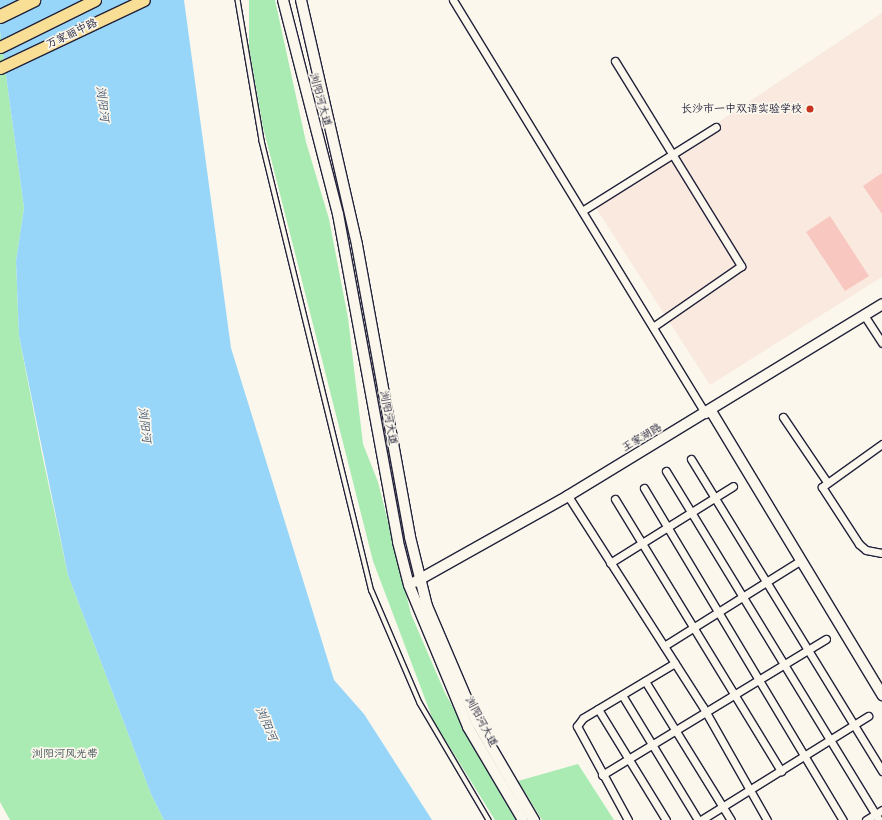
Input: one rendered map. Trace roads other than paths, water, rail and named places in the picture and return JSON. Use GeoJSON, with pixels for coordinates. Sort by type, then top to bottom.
{"type":"FeatureCollection","features":[{"type":"Feature","properties":{"kind":"highway"},"geometry":{"type":"LineString","coordinates":[[0,16],[33,0]]}},
{"type":"Feature","properties":{"kind":"main road","name":"万家丽中路"},"geometry":{"type":"LineString","coordinates":[[0,47],[95,0]]}},
{"type":"Feature","properties":{"kind":"main road","name":"万家丽中路"},"geometry":{"type":"LineString","coordinates":[[0,68],[144,0]]}},
{"type":"Feature","properties":{"kind":"main road","name":"浏阳河大道"},"geometry":{"type":"LineString","coordinates":[[283,0],[338,214],[398,542],[409,585],[442,672],[468,727],[523,820]]}},
{"type":"Feature","properties":{"kind":"main road","name":"浏阳河大道"},"geometry":{"type":"LineString","coordinates":[[301,0],[357,245],[420,580],[450,667],[477,723],[534,820]]}},
{"type":"Feature","properties":{"kind":"main road","name":"王家湖路"},"geometry":{"type":"LineString","coordinates":[[409,585],[568,496],[709,412],[882,304]]}},
{"type":"Feature","properties":{"kind":"main road"},"geometry":{"type":"LineString","coordinates":[[709,412],[801,560],[882,695]]}},
{"type":"Feature","properties":{"kind":"street"},"geometry":{"type":"LineString","coordinates":[[453,0],[653,327],[709,412]]}},
{"type":"Feature","properties":{"kind":"street"},"geometry":{"type":"LineString","coordinates":[[615,62],[741,266],[653,327]]}},
{"type":"Feature","properties":{"kind":"street"},"geometry":{"type":"LineString","coordinates":[[582,211],[716,128]]}},
{"type":"Feature","properties":{"kind":"street"},"geometry":{"type":"LineString","coordinates":[[864,316],[882,343]]}},
{"type":"Feature","properties":{"kind":"street"},"geometry":{"type":"LineString","coordinates":[[783,417],[826,482]]}},
{"type":"Feature","properties":{"kind":"street"},"geometry":{"type":"LineString","coordinates":[[882,444],[826,482],[822,489],[859,544],[866,550],[882,553]]}},
{"type":"Feature","properties":{"kind":"street"},"geometry":{"type":"LineString","coordinates":[[691,459],[882,771]]}},
{"type":"Feature","properties":{"kind":"street"},"geometry":{"type":"LineString","coordinates":[[666,471],[744,595],[831,740],[879,815],[866,820]]}},
{"type":"Feature","properties":{"kind":"street"},"geometry":{"type":"LineString","coordinates":[[610,563],[733,486]]}},
{"type":"Feature","properties":{"kind":"street"},"geometry":{"type":"LineString","coordinates":[[644,488],[720,610],[843,820]]}},
{"type":"Feature","properties":{"kind":"street"},"geometry":{"type":"LineString","coordinates":[[568,496],[706,713],[749,791],[767,820]]}},
{"type":"Feature","properties":{"kind":"street"},"geometry":{"type":"LineString","coordinates":[[616,499],[695,626],[781,771]]}},
{"type":"Feature","properties":{"kind":"street"},"geometry":{"type":"LineString","coordinates":[[664,646],[801,560]]}},
{"type":"Feature","properties":{"kind":"street"},"geometry":{"type":"LineString","coordinates":[[602,775],[786,665],[826,639]]}},
{"type":"Feature","properties":{"kind":"street"},"geometry":{"type":"LineString","coordinates":[[628,820],[602,775],[577,726],[598,709],[674,663]]}},
{"type":"Feature","properties":{"kind":"street"},"geometry":{"type":"LineString","coordinates":[[645,681],[731,820]]}},
{"type":"Feature","properties":{"kind":"street"},"geometry":{"type":"LineString","coordinates":[[622,695],[699,820],[806,756],[868,716]]}},
{"type":"Feature","properties":{"kind":"street"},"geometry":{"type":"LineString","coordinates":[[598,709],[666,820]]}},
{"type":"Feature","properties":{"kind":"lane"},"geometry":{"type":"LineString","coordinates":[[238,0],[262,141],[372,591],[420,703],[489,820]]}},
{"type":"Feature","properties":{"kind":"water","name":"浏阳河"},"geometry":{"type":"Polygon","coordinates":[[[0,0],[184,0],[231,348],[334,680],[364,714],[432,820],[164,820],[151,794],[68,575],[19,336],[16,261],[24,208],[0,31],[0,0]]]}},
{"type":"Feature","properties":{"kind":"place","name":"长沙市一中双语实验学校"},"geometry":{"type":"Point","coordinates":[810,109]}},
{"type":"Feature","properties":{"kind":"park label","name":"浏阳河风光带"},"geometry":{"type":"Point","coordinates":[65,754]}}]}
